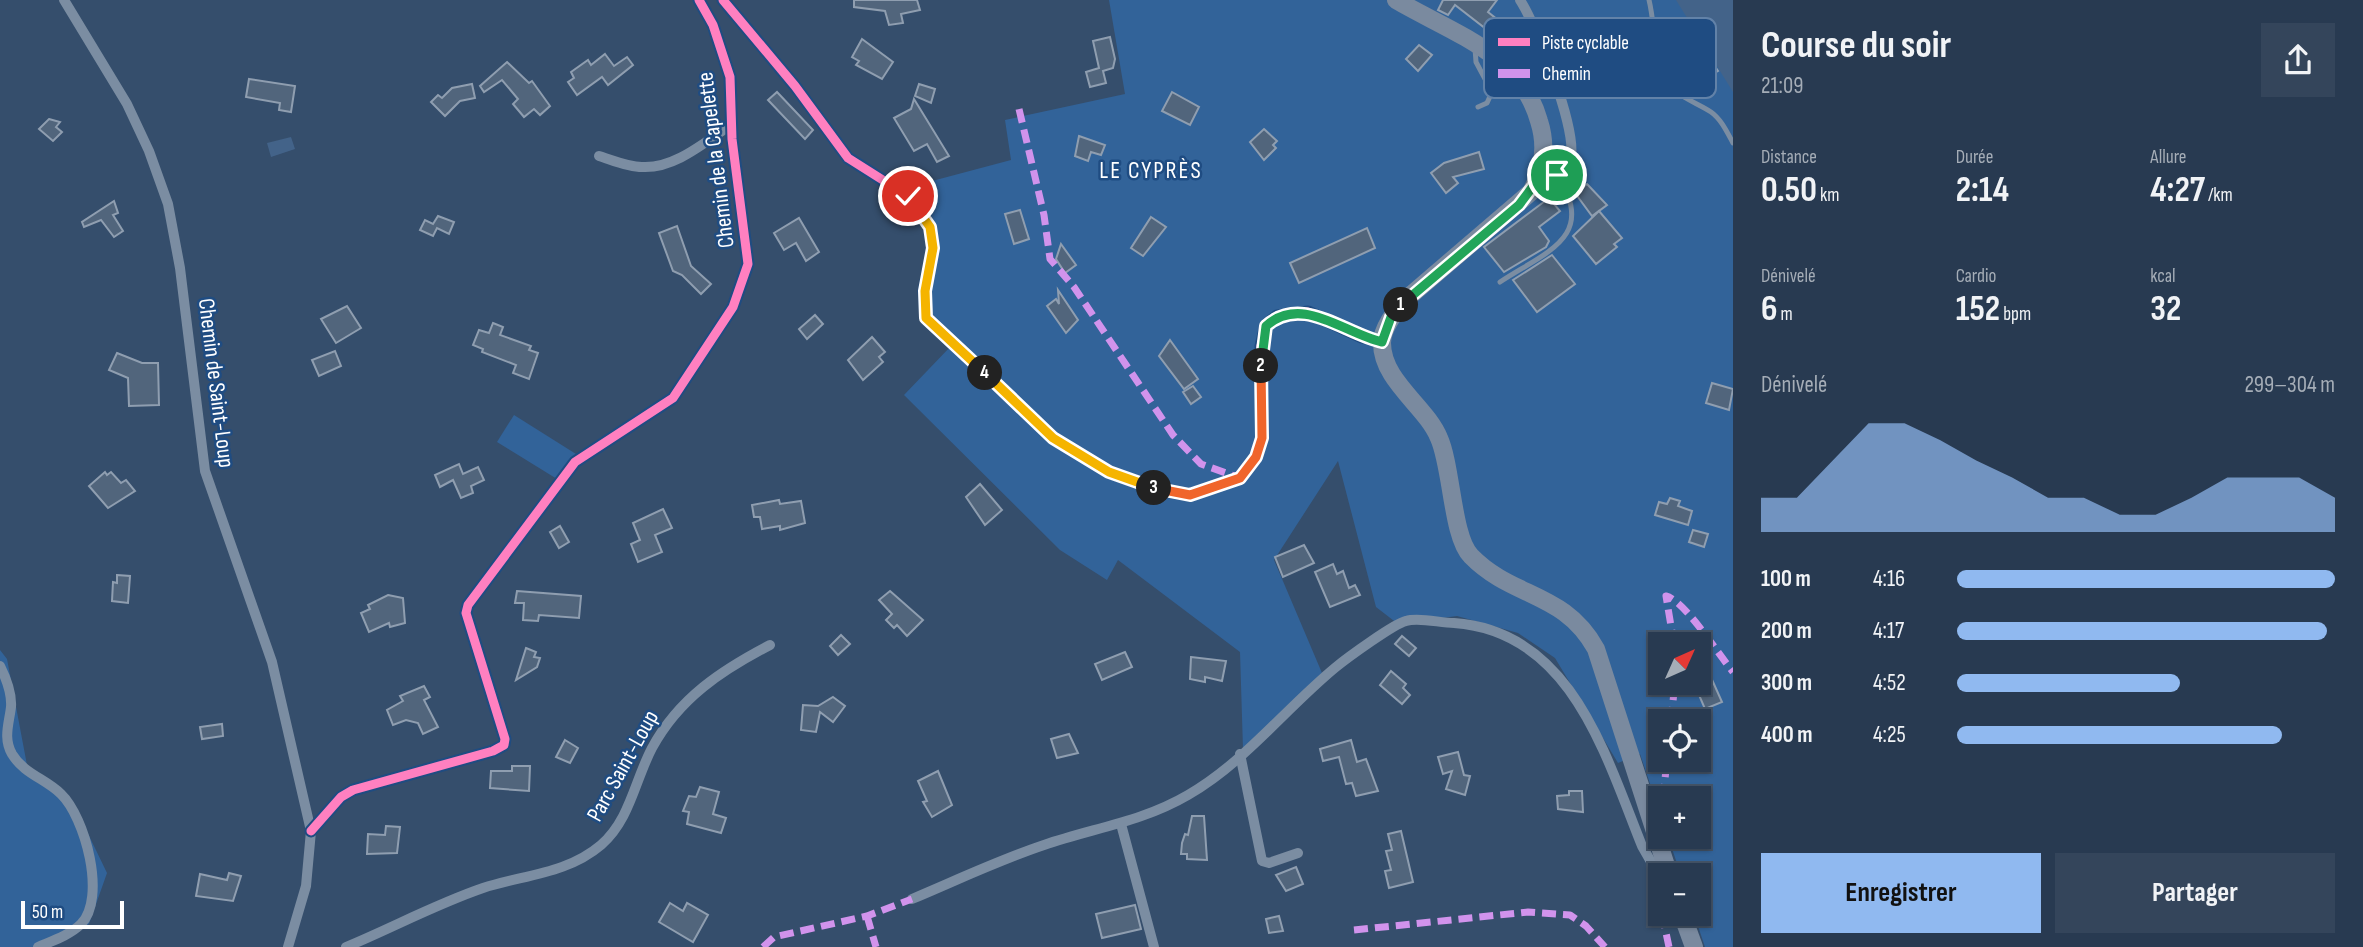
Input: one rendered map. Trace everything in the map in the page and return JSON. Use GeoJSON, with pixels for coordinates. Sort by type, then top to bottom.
{"type":"FeatureCollection","features":[{"type":"Feature","properties":{"kind":"main road"},"geometry":{"type":"LineString","coordinates":[[1396,0],[1484,50]]}},
{"type":"Feature","properties":{"kind":"main road"},"geometry":{"type":"LineString","coordinates":[[1531,98],[1544,137],[1549,176],[1519,205],[1404,301],[1391,317],[1382,342],[1398,382],[1439,437],[1446,458],[1460,534],[1468,553],[1496,579],[1550,602],[1573,617],[1584,628],[1596,649],[1665,863]]}},
{"type":"Feature","properties":{"kind":"main road"},"geometry":{"type":"LineString","coordinates":[[1686,926],[1694,947]]}},
{"type":"Feature","properties":{"kind":"street","name":"Chemin de Saint-Loup"},"geometry":{"type":"LineString","coordinates":[[64,0],[127,104],[149,151],[168,204],[180,268],[205,471],[272,662],[311,831],[306,886],[288,947]]}},
{"type":"Feature","properties":{"kind":"street","name":"Chemin de la Capelette"},"geometry":{"type":"LineString","coordinates":[[311,831],[341,797],[353,790],[500,749],[504,745],[505,739],[466,612],[468,605],[575,462],[673,398],[733,307],[748,264],[732,124],[730,77],[713,24],[699,0]]}},
{"type":"Feature","properties":{"kind":"street"},"geometry":{"type":"LineString","coordinates":[[723,0],[795,86],[848,158],[908,196],[930,227],[933,248],[925,291],[926,318],[1053,438],[1109,472],[1160,490],[1190,495],[1240,478],[1256,457],[1262,438],[1261,346],[1266,326],[1277,316],[1308,313],[1362,337],[1382,342]]}},
{"type":"Feature","properties":{"kind":"street"},"geometry":{"type":"LineString","coordinates":[[1520,0],[1532,18]]}},
{"type":"Feature","properties":{"kind":"street"},"geometry":{"type":"LineString","coordinates":[[1549,176],[1568,165],[1571,152],[1560,98]]}},
{"type":"Feature","properties":{"kind":"street"},"geometry":{"type":"LineString","coordinates":[[598,156],[642,167],[661,165],[680,158],[732,124]]}},
{"type":"Feature","properties":{"kind":"street"},"geometry":{"type":"LineString","coordinates":[[912,899],[1044,845],[1139,819],[1190,795],[1240,754],[1338,665],[1406,621],[1480,626],[1511,636],[1542,657],[1567,686],[1603,749],[1642,846],[1654,863]]}},
{"type":"Feature","properties":{"kind":"street","name":"Parc Saint-Loup"},"geometry":{"type":"LineString","coordinates":[[346,947],[481,889],[578,862],[603,843],[617,825],[652,747],[698,690],[723,669],[770,645]]}},
{"type":"Feature","properties":{"kind":"street"},"geometry":{"type":"LineString","coordinates":[[0,666],[6,678],[11,705],[6,732],[12,753],[31,774],[60,792],[69,803],[93,874],[92,901],[82,923],[38,947]]}},
{"type":"Feature","properties":{"kind":"street"},"geometry":{"type":"LineString","coordinates":[[1240,754],[1262,861],[1269,863],[1298,853]]}},
{"type":"Feature","properties":{"kind":"street"},"geometry":{"type":"LineString","coordinates":[[1121,824],[1154,947]]}},
{"type":"Feature","properties":{"kind":"lane"},"geometry":{"type":"LineString","coordinates":[[1649,0],[1653,18]]}},
{"type":"Feature","properties":{"kind":"lane"},"geometry":{"type":"LineString","coordinates":[[1476,44],[1476,62],[1484,77]]}},
{"type":"Feature","properties":{"kind":"lane"},"geometry":{"type":"LineString","coordinates":[[1478,107],[1487,103],[1489,98]]}},
{"type":"Feature","properties":{"kind":"lane"},"geometry":{"type":"LineString","coordinates":[[1686,98],[1720,120],[1733,143]]}},
{"type":"Feature","properties":{"kind":"lane"},"geometry":{"type":"LineString","coordinates":[[1500,282],[1542,259],[1564,239],[1573,216],[1572,202],[1549,176]]}},
{"type":"Feature","properties":{"kind":"shaded area"},"geometry":{"type":"Polygon","coordinates":[[[1109,0],[1733,0],[1733,947],[1705,947],[1698,926],[1711,926],[1711,863],[1677,863],[1672,849],[1711,849],[1711,786],[1651,786],[1640,754],[1618,763],[1555,658],[1518,633],[1457,616],[1398,624],[1376,607],[1338,461],[1274,560],[1322,673],[1243,749],[1240,652],[1118,560],[1107,580],[1060,550],[904,395],[952,345],[920,304],[932,236],[902,189],[1011,160],[1005,120],[1125,94],[1109,0]]]}},
{"type":"Feature","properties":{"kind":"shaded area"},"geometry":{"type":"Polygon","coordinates":[[[1676,0],[1733,0],[1733,92],[1716,65],[1716,18],[1687,18],[1676,0]]]}},
{"type":"Feature","properties":{"kind":"shaded area"},"geometry":{"type":"Polygon","coordinates":[[[291,137],[295,149],[271,157],[267,143],[291,137]]]}},
{"type":"Feature","properties":{"kind":"shaded area"},"geometry":{"type":"Polygon","coordinates":[[[514,415],[576,454],[557,479],[497,442],[514,415]]]}},
{"type":"Feature","properties":{"kind":"shaded area"},"geometry":{"type":"Polygon","coordinates":[[[0,650],[7,659],[27,765],[79,815],[107,873],[89,924],[51,947],[0,947],[0,650]]]}},
{"type":"Feature","properties":{"kind":"building"},"geometry":{"type":"Polygon","coordinates":[[[854,0],[917,0],[920,10],[901,14],[903,23],[889,25],[885,11],[854,7],[854,0]]]}},
{"type":"Feature","properties":{"kind":"building"},"geometry":{"type":"Polygon","coordinates":[[[1443,0],[1497,0],[1488,12],[1496,18],[1484,18],[1484,27],[1455,5],[1448,15],[1438,10],[1443,0]]]}},
{"type":"Feature","properties":{"kind":"building"},"geometry":{"type":"Polygon","coordinates":[[[1110,37],[1115,59],[1113,68],[1103,71],[1106,83],[1090,87],[1086,72],[1099,68],[1093,41],[1110,37]]]}},
{"type":"Feature","properties":{"kind":"building"},"geometry":{"type":"Polygon","coordinates":[[[862,39],[893,62],[882,79],[856,65],[859,61],[852,57],[862,39]]]}},
{"type":"Feature","properties":{"kind":"building"},"geometry":{"type":"Polygon","coordinates":[[[1419,45],[1432,55],[1418,71],[1406,59],[1419,45]]]}},
{"type":"Feature","properties":{"kind":"building"},"geometry":{"type":"Polygon","coordinates":[[[605,54],[614,66],[627,57],[633,65],[608,85],[602,77],[577,95],[568,82],[574,78],[571,72],[588,60],[591,65],[605,54]]]}},
{"type":"Feature","properties":{"kind":"building"},"geometry":{"type":"Polygon","coordinates":[[[507,62],[529,83],[532,81],[550,106],[540,115],[534,109],[524,117],[513,104],[518,99],[502,80],[484,92],[480,86],[507,62]]]}},
{"type":"Feature","properties":{"kind":"building"},"geometry":{"type":"Polygon","coordinates":[[[249,79],[295,86],[291,112],[279,110],[280,103],[246,97],[249,79]]]}},
{"type":"Feature","properties":{"kind":"building"},"geometry":{"type":"Polygon","coordinates":[[[472,84],[475,98],[460,101],[445,116],[431,102],[438,95],[442,98],[452,88],[472,84]]]}},
{"type":"Feature","properties":{"kind":"building"},"geometry":{"type":"Polygon","coordinates":[[[919,84],[935,89],[931,103],[915,96],[919,84]]]}},
{"type":"Feature","properties":{"kind":"building"},"geometry":{"type":"Polygon","coordinates":[[[777,92],[813,130],[805,139],[768,100],[777,92]]]}},
{"type":"Feature","properties":{"kind":"building"},"geometry":{"type":"Polygon","coordinates":[[[1172,92],[1199,107],[1190,125],[1162,111],[1172,92]]]}},
{"type":"Feature","properties":{"kind":"building"},"geometry":{"type":"Polygon","coordinates":[[[914,99],[949,156],[937,162],[927,144],[914,151],[894,118],[911,109],[914,99]]]}},
{"type":"Feature","properties":{"kind":"building"},"geometry":{"type":"Polygon","coordinates":[[[49,119],[60,122],[56,127],[62,132],[53,141],[39,129],[49,119]]]}},
{"type":"Feature","properties":{"kind":"building"},"geometry":{"type":"Polygon","coordinates":[[[1264,129],[1277,141],[1273,145],[1276,148],[1264,160],[1250,142],[1264,129]]]}},
{"type":"Feature","properties":{"kind":"building"},"geometry":{"type":"Polygon","coordinates":[[[1079,136],[1105,145],[1101,155],[1091,152],[1088,161],[1075,156],[1079,136]]]}},
{"type":"Feature","properties":{"kind":"building"},"geometry":{"type":"Polygon","coordinates":[[[1479,152],[1484,169],[1453,177],[1458,183],[1446,193],[1431,173],[1444,163],[1479,152]]]}},
{"type":"Feature","properties":{"kind":"building"},"geometry":{"type":"Polygon","coordinates":[[[1587,184],[1607,205],[1592,216],[1575,193],[1587,184]]]}},
{"type":"Feature","properties":{"kind":"building"},"geometry":{"type":"Polygon","coordinates":[[[1549,198],[1560,211],[1539,227],[1549,241],[1546,247],[1504,272],[1484,247],[1549,198]]]}},
{"type":"Feature","properties":{"kind":"building"},"geometry":{"type":"Polygon","coordinates":[[[114,201],[118,213],[113,215],[123,231],[114,237],[101,220],[84,227],[82,222],[114,201]]]}},
{"type":"Feature","properties":{"kind":"building"},"geometry":{"type":"Polygon","coordinates":[[[1020,210],[1029,239],[1014,244],[1005,214],[1020,210]]]}},
{"type":"Feature","properties":{"kind":"building"},"geometry":{"type":"Polygon","coordinates":[[[1599,211],[1622,238],[1614,244],[1617,247],[1596,264],[1573,236],[1599,211]]]}},
{"type":"Feature","properties":{"kind":"building"},"geometry":{"type":"Polygon","coordinates":[[[438,216],[454,222],[449,234],[437,228],[433,236],[420,230],[425,220],[433,224],[438,216]]]}},
{"type":"Feature","properties":{"kind":"building"},"geometry":{"type":"Polygon","coordinates":[[[1151,217],[1166,227],[1143,256],[1131,248],[1151,217]]]}},
{"type":"Feature","properties":{"kind":"building"},"geometry":{"type":"Polygon","coordinates":[[[799,218],[819,252],[806,261],[796,243],[784,250],[774,233],[799,218]]]}},
{"type":"Feature","properties":{"kind":"building"},"geometry":{"type":"Polygon","coordinates":[[[677,226],[691,266],[711,284],[701,294],[682,275],[673,271],[659,233],[677,226]]]}},
{"type":"Feature","properties":{"kind":"building"},"geometry":{"type":"Polygon","coordinates":[[[1367,228],[1375,248],[1299,283],[1290,263],[1367,228]]]}},
{"type":"Feature","properties":{"kind":"building"},"geometry":{"type":"Polygon","coordinates":[[[1061,244],[1076,265],[1065,273],[1056,259],[1061,244]]]}},
{"type":"Feature","properties":{"kind":"building"},"geometry":{"type":"Polygon","coordinates":[[[1552,255],[1575,284],[1537,312],[1513,280],[1552,255]]]}},
{"type":"Feature","properties":{"kind":"building"},"geometry":{"type":"Polygon","coordinates":[[[1058,290],[1078,320],[1066,333],[1047,306],[1056,299],[1059,304],[1058,290]]]}},
{"type":"Feature","properties":{"kind":"building"},"geometry":{"type":"Polygon","coordinates":[[[347,306],[361,328],[336,343],[321,319],[347,306]]]}},
{"type":"Feature","properties":{"kind":"building"},"geometry":{"type":"Polygon","coordinates":[[[815,315],[823,324],[807,339],[799,329],[815,315]]]}},
{"type":"Feature","properties":{"kind":"building"},"geometry":{"type":"Polygon","coordinates":[[[493,323],[503,327],[500,335],[531,346],[529,350],[538,353],[529,379],[513,373],[516,365],[482,352],[483,349],[473,345],[479,330],[489,333],[493,323]]]}},
{"type":"Feature","properties":{"kind":"building"},"geometry":{"type":"Polygon","coordinates":[[[872,337],[885,352],[879,357],[883,362],[863,380],[848,360],[872,337]]]}},
{"type":"Feature","properties":{"kind":"building"},"geometry":{"type":"Polygon","coordinates":[[[1170,340],[1198,379],[1184,389],[1159,356],[1170,340]]]}},
{"type":"Feature","properties":{"kind":"building"},"geometry":{"type":"Polygon","coordinates":[[[335,351],[341,366],[319,376],[312,360],[335,351]]]}},
{"type":"Feature","properties":{"kind":"building"},"geometry":{"type":"Polygon","coordinates":[[[117,353],[142,363],[158,363],[159,405],[129,406],[128,378],[109,370],[117,353]]]}},
{"type":"Feature","properties":{"kind":"building"},"geometry":{"type":"Polygon","coordinates":[[[1712,383],[1733,389],[1729,410],[1706,403],[1712,383]]]}},
{"type":"Feature","properties":{"kind":"building"},"geometry":{"type":"Polygon","coordinates":[[[1193,386],[1201,397],[1191,404],[1183,392],[1193,386]]]}},
{"type":"Feature","properties":{"kind":"building"},"geometry":{"type":"Polygon","coordinates":[[[459,464],[463,474],[478,467],[484,480],[471,486],[473,493],[461,498],[453,480],[440,487],[435,475],[459,464]]]}},
{"type":"Feature","properties":{"kind":"building"},"geometry":{"type":"Polygon","coordinates":[[[105,472],[107,475],[111,472],[121,483],[126,480],[135,491],[108,508],[89,486],[105,472]]]}},
{"type":"Feature","properties":{"kind":"building"},"geometry":{"type":"Polygon","coordinates":[[[980,484],[1002,510],[985,525],[966,497],[980,484]]]}},
{"type":"Feature","properties":{"kind":"building"},"geometry":{"type":"Polygon","coordinates":[[[1670,498],[1680,501],[1678,506],[1692,511],[1688,525],[1655,515],[1659,502],[1667,504],[1670,498]]]}},
{"type":"Feature","properties":{"kind":"building"},"geometry":{"type":"Polygon","coordinates":[[[779,500],[780,504],[801,501],[805,523],[780,530],[780,526],[762,529],[760,517],[754,517],[752,505],[779,500]]]}},
{"type":"Feature","properties":{"kind":"building"},"geometry":{"type":"Polygon","coordinates":[[[663,509],[672,528],[655,535],[662,552],[638,562],[631,544],[640,540],[633,523],[663,509]]]}},
{"type":"Feature","properties":{"kind":"building"},"geometry":{"type":"Polygon","coordinates":[[[560,526],[569,542],[559,548],[550,532],[560,526]]]}},
{"type":"Feature","properties":{"kind":"building"},"geometry":{"type":"Polygon","coordinates":[[[1693,530],[1708,534],[1704,547],[1689,542],[1693,530]]]}},
{"type":"Feature","properties":{"kind":"building"},"geometry":{"type":"Polygon","coordinates":[[[1304,545],[1314,563],[1283,577],[1275,557],[1304,545]]]}},
{"type":"Feature","properties":{"kind":"building"},"geometry":{"type":"Polygon","coordinates":[[[1333,564],[1337,574],[1343,571],[1349,588],[1355,585],[1360,595],[1330,607],[1315,572],[1333,564]]]}},
{"type":"Feature","properties":{"kind":"building"},"geometry":{"type":"Polygon","coordinates":[[[117,575],[130,576],[128,603],[112,601],[113,582],[117,583],[117,575]]]}},
{"type":"Feature","properties":{"kind":"building"},"geometry":{"type":"Polygon","coordinates":[[[517,591],[581,596],[579,618],[539,615],[538,621],[523,620],[524,603],[515,603],[517,591]]]}},
{"type":"Feature","properties":{"kind":"building"},"geometry":{"type":"Polygon","coordinates":[[[890,591],[923,620],[907,636],[897,625],[894,628],[886,620],[892,614],[879,600],[890,591]]]}},
{"type":"Feature","properties":{"kind":"building"},"geometry":{"type":"Polygon","coordinates":[[[388,595],[403,598],[405,623],[390,627],[389,623],[369,632],[361,613],[370,609],[368,605],[388,595]]]}},
{"type":"Feature","properties":{"kind":"building"},"geometry":{"type":"Polygon","coordinates":[[[841,635],[850,644],[838,655],[830,646],[841,635]]]}},
{"type":"Feature","properties":{"kind":"building"},"geometry":{"type":"Polygon","coordinates":[[[1402,636],[1416,648],[1409,656],[1395,644],[1402,636]]]}},
{"type":"Feature","properties":{"kind":"building"},"geometry":{"type":"Polygon","coordinates":[[[526,648],[536,652],[534,657],[540,658],[537,667],[516,680],[526,648]]]}},
{"type":"Feature","properties":{"kind":"building"},"geometry":{"type":"Polygon","coordinates":[[[1125,652],[1132,667],[1102,680],[1095,664],[1125,652]]]}},
{"type":"Feature","properties":{"kind":"building"},"geometry":{"type":"Polygon","coordinates":[[[1191,657],[1226,661],[1222,681],[1205,677],[1205,682],[1190,679],[1191,657]]]}},
{"type":"Feature","properties":{"kind":"building"},"geometry":{"type":"Polygon","coordinates":[[[1391,671],[1406,684],[1403,688],[1410,695],[1402,704],[1380,685],[1391,671]]]}},
{"type":"Feature","properties":{"kind":"building"},"geometry":{"type":"Polygon","coordinates":[[[1712,680],[1722,702],[1705,709],[1699,695],[1712,695],[1712,680]]]}},
{"type":"Feature","properties":{"kind":"building"},"geometry":{"type":"Polygon","coordinates":[[[424,686],[430,697],[424,700],[438,727],[423,734],[418,723],[406,720],[393,725],[387,710],[403,701],[400,696],[424,686]]]}},
{"type":"Feature","properties":{"kind":"building"},"geometry":{"type":"Polygon","coordinates":[[[833,697],[845,706],[833,722],[820,712],[816,732],[801,730],[803,705],[818,706],[833,697]]]}},
{"type":"Feature","properties":{"kind":"building"},"geometry":{"type":"Polygon","coordinates":[[[222,724],[223,736],[202,739],[200,727],[222,724]]]}},
{"type":"Feature","properties":{"kind":"building"},"geometry":{"type":"Polygon","coordinates":[[[1069,734],[1078,753],[1057,758],[1051,739],[1069,734]]]}},
{"type":"Feature","properties":{"kind":"building"},"geometry":{"type":"Polygon","coordinates":[[[565,740],[578,748],[570,763],[556,757],[565,740]]]}},
{"type":"Feature","properties":{"kind":"building"},"geometry":{"type":"Polygon","coordinates":[[[1351,740],[1357,762],[1366,759],[1378,791],[1356,796],[1352,783],[1346,784],[1339,757],[1323,761],[1320,749],[1351,740]]]}},
{"type":"Feature","properties":{"kind":"building"},"geometry":{"type":"Polygon","coordinates":[[[1458,752],[1464,775],[1470,776],[1465,795],[1446,789],[1452,771],[1443,774],[1438,757],[1458,752]]]}},
{"type":"Feature","properties":{"kind":"building"},"geometry":{"type":"Polygon","coordinates":[[[512,766],[530,766],[529,791],[490,788],[491,771],[512,771],[512,766]]]}},
{"type":"Feature","properties":{"kind":"building"},"geometry":{"type":"Polygon","coordinates":[[[938,771],[952,805],[932,817],[923,802],[927,801],[918,781],[938,771]]]}},
{"type":"Feature","properties":{"kind":"building"},"geometry":{"type":"Polygon","coordinates":[[[700,787],[719,792],[713,814],[726,818],[721,833],[687,824],[689,812],[683,811],[689,796],[696,797],[700,787]]]}},
{"type":"Feature","properties":{"kind":"building"},"geometry":{"type":"Polygon","coordinates":[[[1569,791],[1582,791],[1583,812],[1558,809],[1557,796],[1569,795],[1569,791]]]}},
{"type":"Feature","properties":{"kind":"building"},"geometry":{"type":"Polygon","coordinates":[[[1192,816],[1204,816],[1207,860],[1187,859],[1187,854],[1181,854],[1192,816]]]}},
{"type":"Feature","properties":{"kind":"building"},"geometry":{"type":"Polygon","coordinates":[[[386,826],[400,827],[397,853],[367,854],[368,834],[385,835],[386,826]]]}},
{"type":"Feature","properties":{"kind":"building"},"geometry":{"type":"Polygon","coordinates":[[[1401,831],[1413,882],[1389,888],[1385,871],[1391,870],[1386,851],[1392,850],[1388,834],[1401,831]]]}},
{"type":"Feature","properties":{"kind":"building"},"geometry":{"type":"Polygon","coordinates":[[[1296,867],[1303,884],[1286,891],[1276,875],[1296,867]]]}},
{"type":"Feature","properties":{"kind":"building"},"geometry":{"type":"Polygon","coordinates":[[[229,873],[241,876],[233,901],[196,896],[200,874],[227,880],[229,873]]]}},
{"type":"Feature","properties":{"kind":"building"},"geometry":{"type":"Polygon","coordinates":[[[670,903],[683,911],[687,903],[708,915],[693,942],[659,922],[670,903]]]}},
{"type":"Feature","properties":{"kind":"building"},"geometry":{"type":"Polygon","coordinates":[[[1135,905],[1141,929],[1102,938],[1096,914],[1135,905]]]}},
{"type":"Feature","properties":{"kind":"building"},"geometry":{"type":"Polygon","coordinates":[[[1279,916],[1283,931],[1269,933],[1266,919],[1279,916]]]}},
{"type":"Feature","properties":{"kind":"marked path"},"geometry":{"type":"LineString","coordinates":[[1019,109],[1044,215],[1050,259],[1074,287],[1173,435],[1201,464],[1240,478]]}},
{"type":"Feature","properties":{"kind":"marked path"},"geometry":{"type":"LineString","coordinates":[[1672,632],[1666,596],[1683,608],[1703,632]]}},
{"type":"Feature","properties":{"kind":"marked path"},"geometry":{"type":"LineString","coordinates":[[1712,644],[1733,672]]}},
{"type":"Feature","properties":{"kind":"marked path"},"geometry":{"type":"LineString","coordinates":[[1672,709],[1674,695]]}},
{"type":"Feature","properties":{"kind":"marked path"},"geometry":{"type":"LineString","coordinates":[[1664,786],[1666,772]]}},
{"type":"Feature","properties":{"kind":"marked path"},"geometry":{"type":"LineString","coordinates":[[763,947],[774,937],[867,916],[912,899]]}},
{"type":"Feature","properties":{"kind":"marked path"},"geometry":{"type":"LineString","coordinates":[[1354,930],[1528,912],[1570,915],[1586,926],[1605,947]]}},
{"type":"Feature","properties":{"kind":"marked path"},"geometry":{"type":"LineString","coordinates":[[867,916],[876,947]]}},
{"type":"Feature","properties":{"kind":"marked path"},"geometry":{"type":"LineString","coordinates":[[1665,926],[1669,947]]}},
{"type":"Feature","properties":{"kind":"cycle path"},"geometry":{"type":"LineString","coordinates":[[311,831],[341,797],[353,790],[493,751],[504,745],[505,739],[466,613],[468,605],[575,462],[673,398],[733,307],[748,264],[732,139],[730,77],[713,25],[699,0]]}},
{"type":"Feature","properties":{"kind":"cycle path"},"geometry":{"type":"LineString","coordinates":[[723,0],[795,86],[848,158],[908,196],[930,227],[933,248],[924,291],[926,318],[1053,438],[1109,472],[1160,490],[1190,495],[1240,478],[1256,457],[1262,438],[1261,346],[1266,325],[1277,316],[1308,312],[1362,337],[1382,342]]}},
{"type":"Feature","properties":{"kind":"district","name":"LE CYPRÈS"},"geometry":{"type":"Point","coordinates":[1151,170]}},
{"type":"Feature","properties":{"kind":"route"},"geometry":{"type":"LineString","coordinates":[[908,196],[930,227],[933,248],[925,291],[926,318],[1053,438],[1109,472],[1160,490],[1190,495],[1240,478],[1256,457],[1262,438],[1261,346],[1266,326],[1277,316],[1289,312],[1308,313],[1362,337],[1382,342],[1391,317],[1404,301],[1519,205],[1540,177],[1557,175]]}}]}
